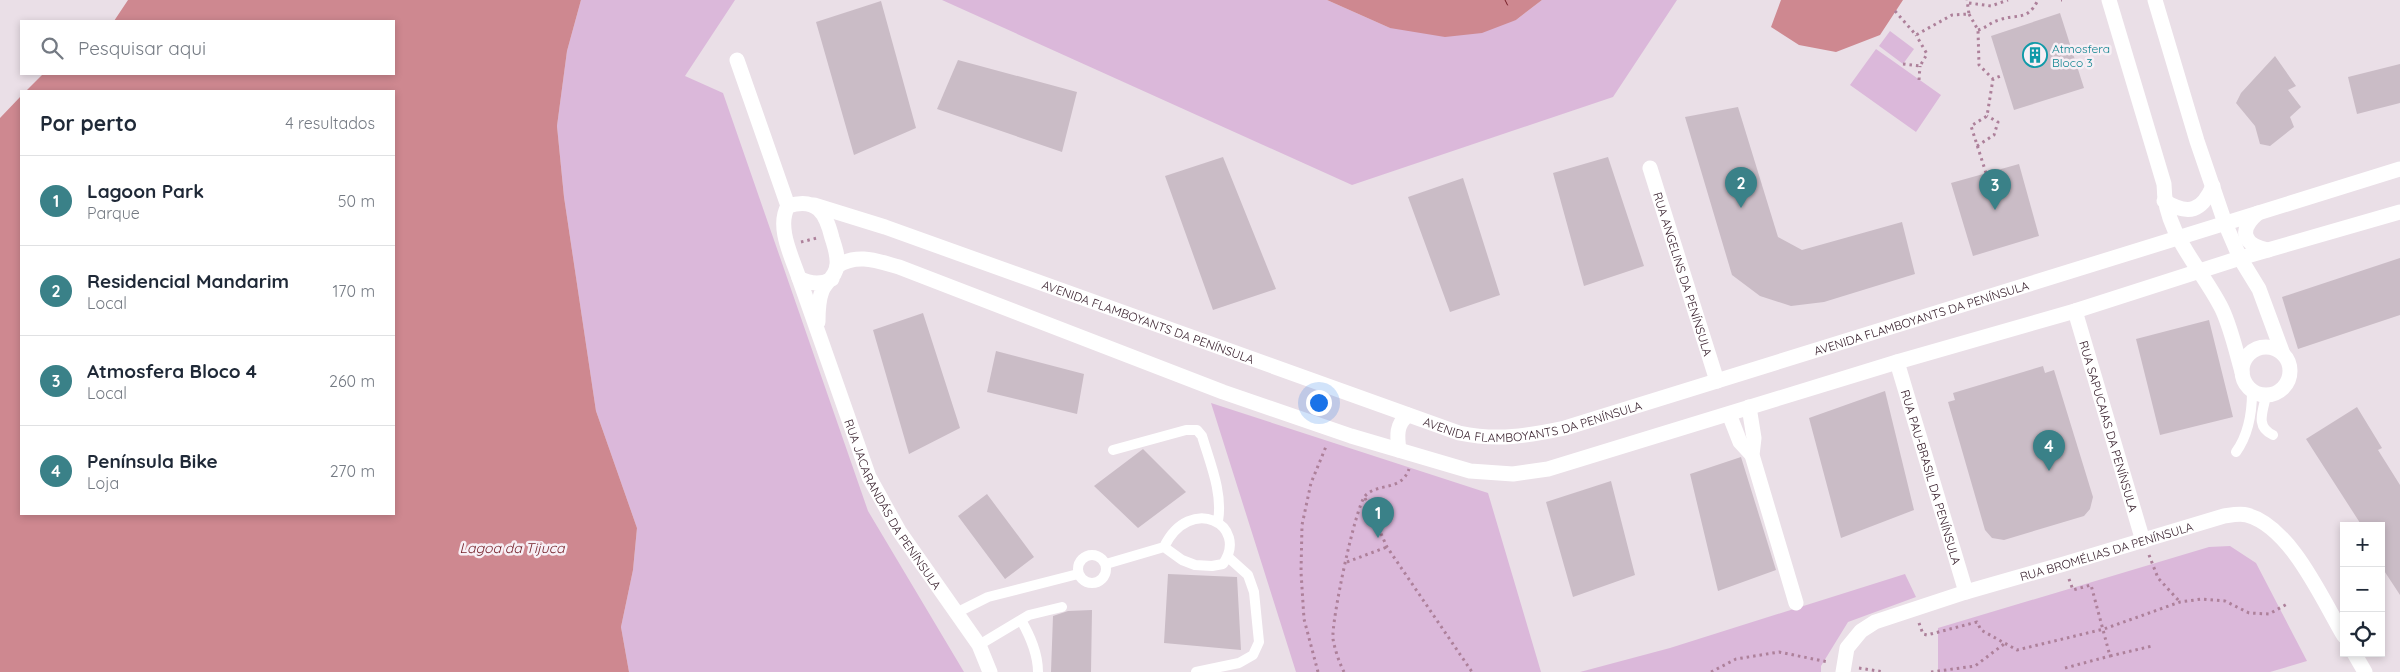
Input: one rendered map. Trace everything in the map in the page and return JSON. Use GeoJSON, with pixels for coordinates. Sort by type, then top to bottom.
{"type":"FeatureCollection","features":[{"type":"Feature","properties":{"kind":"street"},"geometry":{"type":"LineString","coordinates":[[2109,0],[2164,184],[2164,201],[2177,238],[2199,270],[2222,310],[2243,380],[2259,394],[2274,394],[2286,384],[2290,368],[2283,354],[2260,289],[2240,258],[2225,223],[2197,141],[2155,0]]}},
{"type":"Feature","properties":{"kind":"street","name":"RUA JACARANDÁS DA PENÍNSULA"},"geometry":{"type":"LineString","coordinates":[[737,60],[788,206],[784,224],[799,278],[869,477],[899,531],[958,612],[979,645],[990,672]]}},
{"type":"Feature","properties":{"kind":"street","name":"RUA ANGELINS DA PENÍNSULA"},"geometry":{"type":"LineString","coordinates":[[1650,168],[1717,381]]}},
{"type":"Feature","properties":{"kind":"street","name":"AVENIDA FLAMBOYANTS DA PENÍNSULA"},"geometry":{"type":"LineString","coordinates":[[814,206],[885,227],[1408,414],[1459,434],[1482,438],[1520,438],[1565,428],[2400,169]]}},
{"type":"Feature","properties":{"kind":"street"},"geometry":{"type":"LineString","coordinates":[[2164,201],[2174,208],[2194,209],[2206,201],[2213,186]]}},
{"type":"Feature","properties":{"kind":"street"},"geometry":{"type":"LineString","coordinates":[[788,206],[797,203],[814,206],[824,214],[831,234],[835,272]]}},
{"type":"Feature","properties":{"kind":"street"},"geometry":{"type":"LineString","coordinates":[[799,278],[817,284],[825,283],[835,272],[854,258],[867,258],[899,267],[1223,392],[1333,430],[1470,470],[1513,474],[1548,469],[1897,362],[2074,311],[2199,270],[2400,212]]}},
{"type":"Feature","properties":{"kind":"street"},"geometry":{"type":"LineString","coordinates":[[2258,213],[2249,220],[2246,233],[2247,240],[2252,245],[2268,250]]}},
{"type":"Feature","properties":{"kind":"street","name":"RUA JACARANDÁS DA PENÍNSULA"},"geometry":{"type":"LineString","coordinates":[[817,326],[822,292],[835,272]]}},
{"type":"Feature","properties":{"kind":"street","name":"RUA SAPUCAIAS DA PENÍNSULA"},"geometry":{"type":"LineString","coordinates":[[2074,311],[2142,541]]}},
{"type":"Feature","properties":{"kind":"street"},"geometry":{"type":"LineString","coordinates":[[2242,372],[2243,364],[2253,351],[2268,348],[2283,354]]}},
{"type":"Feature","properties":{"kind":"street","name":"RUA PAU-BRASIL DA PENÍNSULA"},"geometry":{"type":"LineString","coordinates":[[1897,362],[1966,592]]}},
{"type":"Feature","properties":{"kind":"street"},"geometry":{"type":"LineString","coordinates":[[1749,407],[1754,438],[1752,455],[1796,603]]}},
{"type":"Feature","properties":{"kind":"street"},"geometry":{"type":"LineString","coordinates":[[1406,452],[1397,436],[1398,427],[1408,414]]}},
{"type":"Feature","properties":{"kind":"street"},"geometry":{"type":"LineString","coordinates":[[1728,414],[1740,442],[1752,455]]}},
{"type":"Feature","properties":{"kind":"street","name":"RUA BROMÉLIAS DA PENÍNSULA"},"geometry":{"type":"LineString","coordinates":[[1843,668],[1846,648],[1861,631],[1875,622],[1966,592],[2224,516],[2246,515],[2266,525],[2283,537],[2296,554],[2340,629]]}},
{"type":"Feature","properties":{"kind":"street"},"geometry":{"type":"LineString","coordinates":[[2356,657],[2365,672]]}},
{"type":"Feature","properties":{"kind":"lane"},"geometry":{"type":"LineString","coordinates":[[2259,394],[2261,422],[2266,432],[2273,436]]}},
{"type":"Feature","properties":{"kind":"lane"},"geometry":{"type":"LineString","coordinates":[[2236,452],[2244,440],[2252,410],[2259,394]]}},
{"type":"Feature","properties":{"kind":"lane"},"geometry":{"type":"LineString","coordinates":[[1113,450],[1186,430],[1197,430],[1202,436],[1215,482],[1220,507],[1218,521]]}},
{"type":"Feature","properties":{"kind":"lane"},"geometry":{"type":"LineString","coordinates":[[1106,564],[1164,547],[1170,536],[1182,524],[1193,520],[1208,518],[1218,521],[1225,528],[1229,546],[1228,557],[1222,564],[1212,566],[1195,565],[1182,560],[1164,547]]}},
{"type":"Feature","properties":{"kind":"lane"},"geometry":{"type":"LineString","coordinates":[[1090,554],[1097,555],[1106,564],[1107,570],[1100,581],[1088,583],[1078,574],[1080,561],[1090,554]]}},
{"type":"Feature","properties":{"kind":"lane"},"geometry":{"type":"LineString","coordinates":[[1196,672],[1239,663],[1252,655],[1259,642],[1254,592],[1248,575],[1228,557]]}},
{"type":"Feature","properties":{"kind":"lane"},"geometry":{"type":"LineString","coordinates":[[958,612],[988,596],[1078,574]]}},
{"type":"Feature","properties":{"kind":"lane"},"geometry":{"type":"LineString","coordinates":[[979,645],[1029,615],[1062,607]]}},
{"type":"Feature","properties":{"kind":"lane"},"geometry":{"type":"LineString","coordinates":[[1021,620],[1031,639],[1038,664],[1038,672]]}},
{"type":"Feature","properties":{"kind":"path"},"geometry":{"type":"LineString","coordinates":[[1993,79],[1980,65],[1978,30],[1969,14],[1968,1],[1991,6],[2008,0]]}},
{"type":"Feature","properties":{"kind":"path"},"geometry":{"type":"LineString","coordinates":[[1978,30],[1988,27],[1997,20],[2009,17],[2019,18],[2032,11],[2038,0]]}},
{"type":"Feature","properties":{"kind":"path"},"geometry":{"type":"LineString","coordinates":[[1895,11],[1916,36],[1927,54],[1920,66],[1919,80]]}},
{"type":"Feature","properties":{"kind":"path"},"geometry":{"type":"LineString","coordinates":[[1916,36],[1952,15],[1969,14]]}},
{"type":"Feature","properties":{"kind":"path"},"geometry":{"type":"LineString","coordinates":[[1903,64],[1920,66]]}},
{"type":"Feature","properties":{"kind":"path"},"geometry":{"type":"LineString","coordinates":[[1993,79],[2003,75]]}},
{"type":"Feature","properties":{"kind":"path"},"geometry":{"type":"LineString","coordinates":[[1986,173],[1971,126],[1987,116],[1993,79]]}},
{"type":"Feature","properties":{"kind":"path"},"geometry":{"type":"LineString","coordinates":[[1977,146],[1994,134],[1998,122],[1987,116]]}},
{"type":"Feature","properties":{"kind":"path"},"geometry":{"type":"LineString","coordinates":[[789,246],[831,234]]}},
{"type":"Feature","properties":{"kind":"path"},"geometry":{"type":"LineString","coordinates":[[1318,672],[1304,619],[1301,572],[1302,525],[1311,483],[1333,430]]}},
{"type":"Feature","properties":{"kind":"path"},"geometry":{"type":"LineString","coordinates":[[1344,672],[1333,638],[1334,616],[1355,518],[1364,497],[1372,491],[1402,482],[1407,475],[1406,452]]}},
{"type":"Feature","properties":{"kind":"path"},"geometry":{"type":"LineString","coordinates":[[1364,497],[1387,547],[1472,672]]}},
{"type":"Feature","properties":{"kind":"path"},"geometry":{"type":"LineString","coordinates":[[2142,541],[2158,578],[2180,602]]}},
{"type":"Feature","properties":{"kind":"path"},"geometry":{"type":"LineString","coordinates":[[1346,562],[1387,547]]}},
{"type":"Feature","properties":{"kind":"path"},"geometry":{"type":"LineString","coordinates":[[2064,564],[2073,590],[2091,585],[2110,656]]}},
{"type":"Feature","properties":{"kind":"path"},"geometry":{"type":"LineString","coordinates":[[1914,609],[1923,634],[1931,634],[1977,622],[1981,630],[2017,650],[2104,629],[2180,602],[2202,599],[2225,601],[2249,613],[2269,614],[2289,603]]}},
{"type":"Feature","properties":{"kind":"path"},"geometry":{"type":"LineString","coordinates":[[1932,672],[1976,666],[2004,644]]}},
{"type":"Feature","properties":{"kind":"path"},"geometry":{"type":"LineString","coordinates":[[2065,668],[2152,646]]}},
{"type":"Feature","properties":{"kind":"path"},"geometry":{"type":"LineString","coordinates":[[1711,672],[1736,659],[1780,652],[1843,668],[1884,672]]}},
{"type":"Feature","properties":{"kind":"shaded area"},"geometry":{"type":"Polygon","coordinates":[[[581,0],[735,0],[685,76],[723,93],[868,511],[964,672],[629,672],[621,627],[633,570],[637,528],[596,411],[564,197],[557,126],[567,51],[581,0]]]}},
{"type":"Feature","properties":{"kind":"shaded area"},"geometry":{"type":"Polygon","coordinates":[[[942,0],[1327,0],[1390,28],[1516,20],[1542,0],[1677,0],[1613,97],[1352,185],[942,0]]]}},
{"type":"Feature","properties":{"kind":"shaded area"},"geometry":{"type":"Polygon","coordinates":[[[1890,31],[1914,49],[1903,64],[1879,46],[1890,31]]]}},
{"type":"Feature","properties":{"kind":"shaded area"},"geometry":{"type":"Polygon","coordinates":[[[1876,49],[1941,95],[1916,132],[1850,85],[1876,49]]]}},
{"type":"Feature","properties":{"kind":"shaded area"},"geometry":{"type":"Polygon","coordinates":[[[1211,403],[1488,493],[1541,672],[1296,672],[1211,403]]]}},
{"type":"Feature","properties":{"kind":"shaded area"},"geometry":{"type":"Polygon","coordinates":[[[2230,546],[2256,563],[2307,661],[2270,672],[1938,672],[1938,628],[2209,547],[2230,546]]]}},
{"type":"Feature","properties":{"kind":"shaded area"},"geometry":{"type":"Polygon","coordinates":[[[1905,574],[1916,597],[1848,622],[1821,666],[1821,672],[1580,672],[1670,648],[1905,574]]]}},
{"type":"Feature","properties":{"kind":"water","name":"Lagoa da Tijuca"},"geometry":{"type":"Polygon","coordinates":[[[128,0],[581,0],[567,51],[557,126],[564,197],[596,411],[637,528],[633,570],[621,627],[629,672],[0,672],[0,118],[20,97],[20,515],[395,515],[395,90],[27,90],[42,75],[395,75],[395,20],[115,20],[128,0]]]}},
{"type":"Feature","properties":{"kind":"water"},"geometry":{"type":"Polygon","coordinates":[[[1327,0],[1542,0],[1516,20],[1482,33],[1445,37],[1390,28],[1327,0]]]}},
{"type":"Feature","properties":{"kind":"water"},"geometry":{"type":"Polygon","coordinates":[[[1781,0],[1903,0],[1880,35],[1836,52],[1799,45],[1771,27],[1781,0]]]}},
{"type":"Feature","properties":{"kind":"building"},"geometry":{"type":"Polygon","coordinates":[[[881,1],[916,128],[854,155],[816,22],[881,1]]]}},
{"type":"Feature","properties":{"kind":"building","name":"Atmosfera Bloco 3"},"geometry":{"type":"Polygon","coordinates":[[[2060,13],[2084,88],[2014,110],[1991,36],[2060,13]]]}},
{"type":"Feature","properties":{"kind":"building"},"geometry":{"type":"Polygon","coordinates":[[[2275,56],[2296,86],[2288,90],[2301,107],[2290,117],[2294,127],[2270,146],[2260,144],[2255,126],[2236,103],[2241,93],[2275,56]]]}},
{"type":"Feature","properties":{"kind":"building"},"geometry":{"type":"Polygon","coordinates":[[[958,60],[1077,92],[1062,152],[937,109],[958,60]]]}},
{"type":"Feature","properties":{"kind":"building"},"geometry":{"type":"Polygon","coordinates":[[[2400,64],[2400,103],[2357,114],[2348,77],[2400,64]]]}},
{"type":"Feature","properties":{"kind":"building"},"geometry":{"type":"Polygon","coordinates":[[[1738,107],[1778,237],[1802,250],[1902,222],[1915,274],[1824,302],[1791,306],[1760,296],[1732,275],[1685,117],[1738,107]]]}},
{"type":"Feature","properties":{"kind":"building"},"geometry":{"type":"Polygon","coordinates":[[[1223,157],[1276,289],[1213,310],[1165,176],[1223,157]]]}},
{"type":"Feature","properties":{"kind":"building"},"geometry":{"type":"Polygon","coordinates":[[[1608,157],[1644,266],[1584,286],[1553,173],[1608,157]]]}},
{"type":"Feature","properties":{"kind":"building"},"geometry":{"type":"Polygon","coordinates":[[[2019,164],[2039,236],[1973,256],[1951,183],[2019,164]]]}},
{"type":"Feature","properties":{"kind":"building"},"geometry":{"type":"Polygon","coordinates":[[[1463,178],[1500,295],[1450,312],[1408,197],[1463,178]]]}},
{"type":"Feature","properties":{"kind":"building"},"geometry":{"type":"Polygon","coordinates":[[[2400,258],[2400,315],[2298,349],[2282,297],[2400,258]]]}},
{"type":"Feature","properties":{"kind":"building"},"geometry":{"type":"Polygon","coordinates":[[[923,313],[960,428],[909,454],[873,330],[923,313]]]}},
{"type":"Feature","properties":{"kind":"building"},"geometry":{"type":"Polygon","coordinates":[[[2209,320],[2233,417],[2160,435],[2136,339],[2209,320]]]}},
{"type":"Feature","properties":{"kind":"building"},"geometry":{"type":"Polygon","coordinates":[[[996,351],[1084,374],[1077,414],[987,392],[996,351]]]}},
{"type":"Feature","properties":{"kind":"building"},"geometry":{"type":"Polygon","coordinates":[[[2043,366],[2045,373],[2054,370],[2093,497],[2090,509],[2084,516],[2004,540],[1992,538],[1985,530],[1948,402],[1955,400],[1953,393],[2043,366]]]}},
{"type":"Feature","properties":{"kind":"building"},"geometry":{"type":"Polygon","coordinates":[[[1885,391],[1914,510],[1841,538],[1809,418],[1885,391]]]}},
{"type":"Feature","properties":{"kind":"building"},"geometry":{"type":"Polygon","coordinates":[[[2357,407],[2382,448],[2378,450],[2400,485],[2400,595],[2385,572],[2385,522],[2359,522],[2306,439],[2357,407]]]}},
{"type":"Feature","properties":{"kind":"building"},"geometry":{"type":"Polygon","coordinates":[[[1143,449],[1186,492],[1138,528],[1094,486],[1143,449]]]}},
{"type":"Feature","properties":{"kind":"building"},"geometry":{"type":"Polygon","coordinates":[[[1741,457],[1776,570],[1718,591],[1690,474],[1741,457]]]}},
{"type":"Feature","properties":{"kind":"building"},"geometry":{"type":"Polygon","coordinates":[[[1611,481],[1635,575],[1573,597],[1546,502],[1611,481]]]}},
{"type":"Feature","properties":{"kind":"building"},"geometry":{"type":"Polygon","coordinates":[[[987,494],[1034,557],[1005,579],[958,516],[987,494]]]}},
{"type":"Feature","properties":{"kind":"building"},"geometry":{"type":"Polygon","coordinates":[[[1168,574],[1237,577],[1241,650],[1164,643],[1168,574]]]}},
{"type":"Feature","properties":{"kind":"building"},"geometry":{"type":"Polygon","coordinates":[[[1092,610],[1091,672],[1051,672],[1053,616],[1068,611],[1092,610]]]}},
{"type":"Feature","properties":{"kind":"ferry route"},"geometry":{"type":"LineString","coordinates":[[1505,0],[1508,6]]}},
{"type":"Feature","properties":{"kind":"place","name":"Atmosfera Bloco 3"},"geometry":{"type":"Point","coordinates":[2035,55]}},
{"type":"Feature","properties":{"kind":"place","name":"Residencial Mandarim"},"geometry":{"type":"Point","coordinates":[1741,208]}},
{"type":"Feature","properties":{"kind":"place","name":"Atmosfera Bloco 4"},"geometry":{"type":"Point","coordinates":[1995,210]}},
{"type":"Feature","properties":{"kind":"place","name":"Península Bike"},"geometry":{"type":"Point","coordinates":[2049,471]}},
{"type":"Feature","properties":{"kind":"place","name":"Lagoon Park"},"geometry":{"type":"Point","coordinates":[1378,538]}}]}
